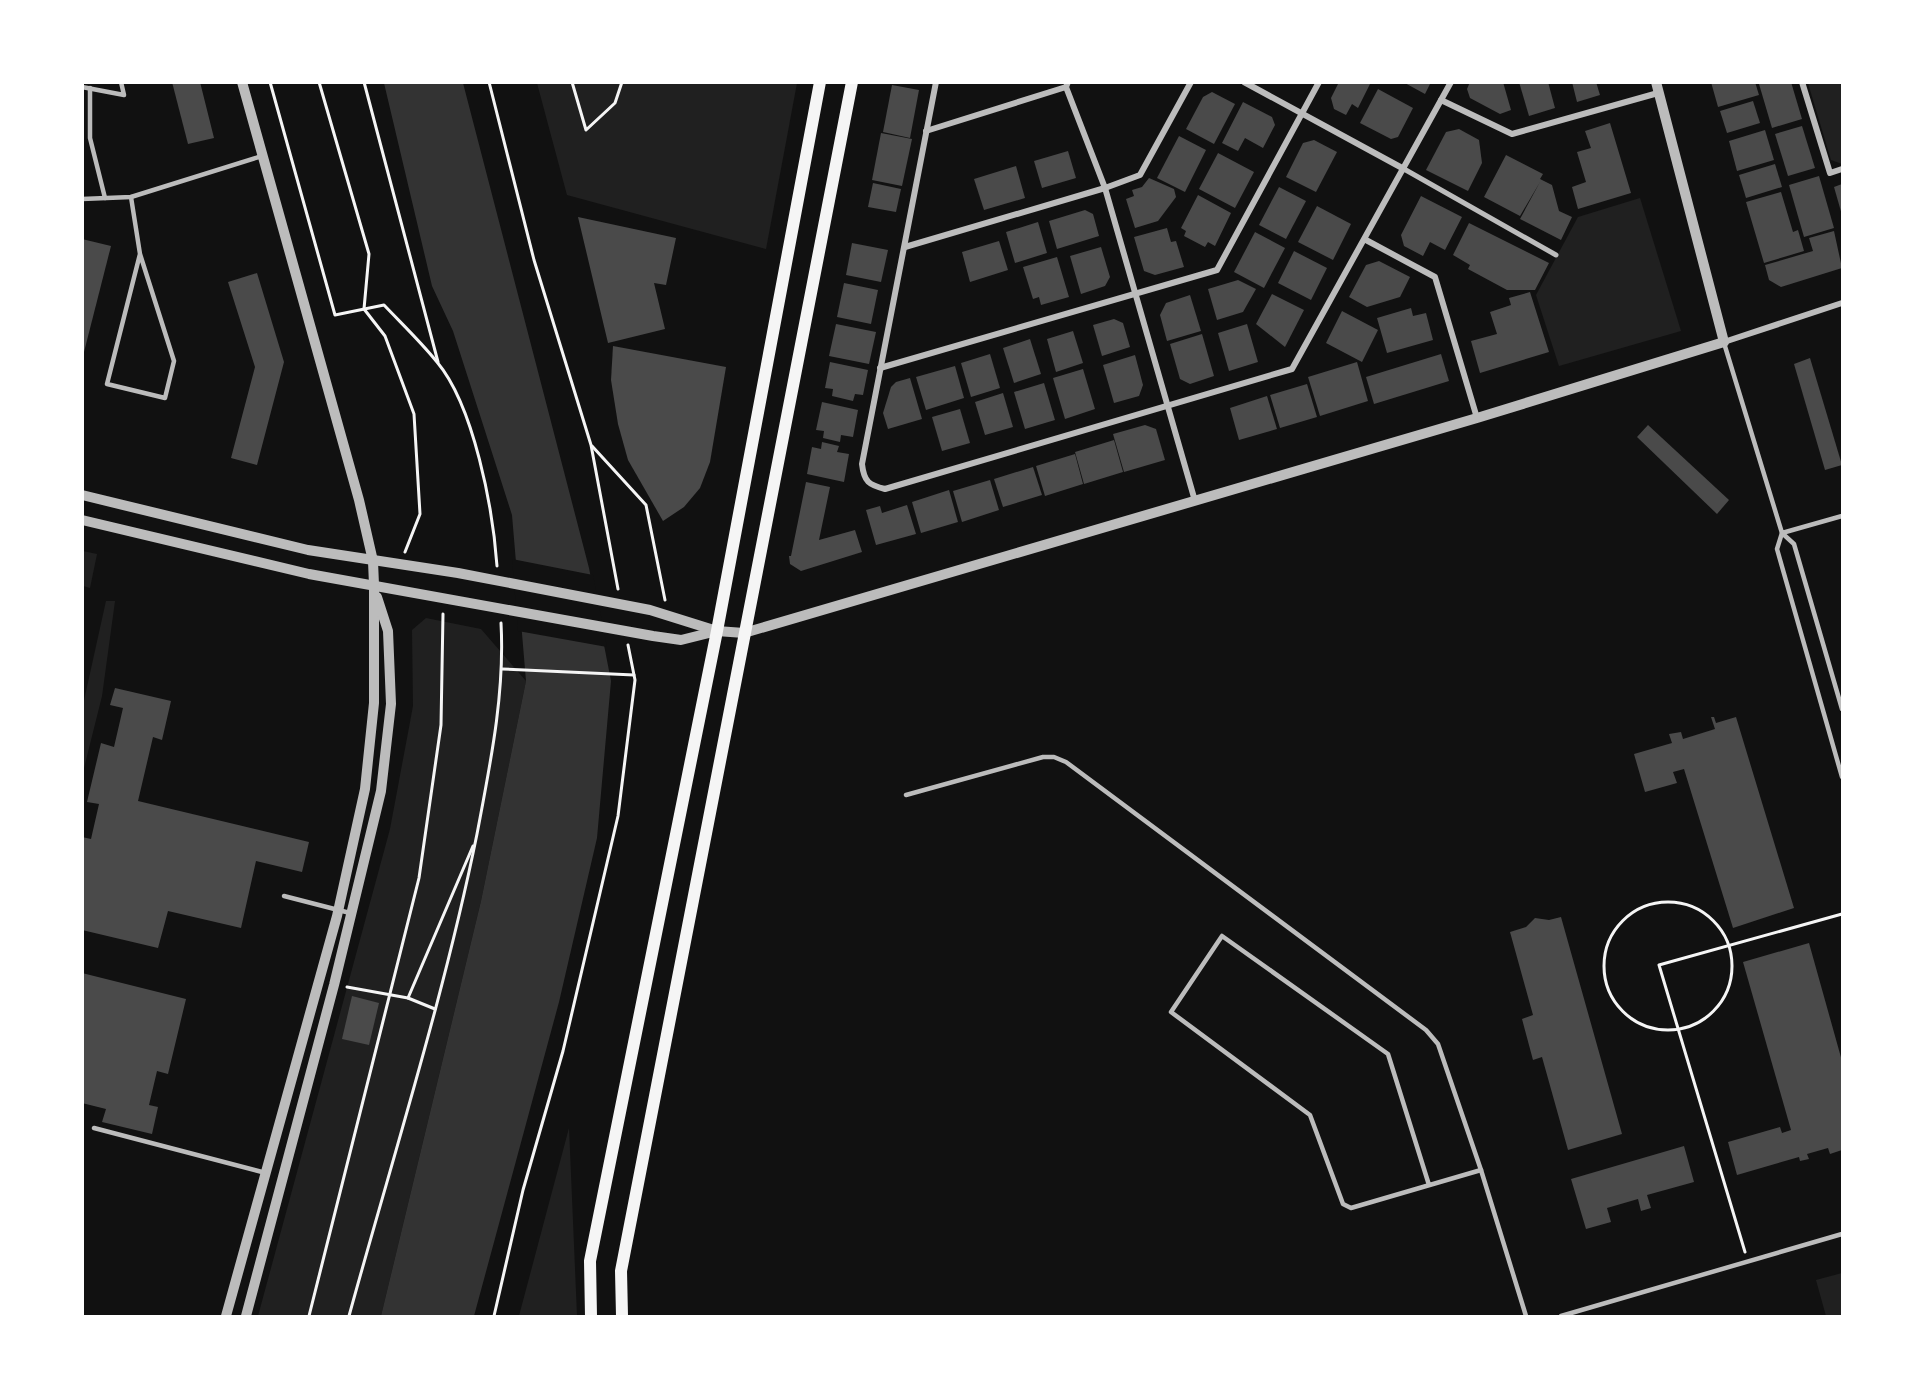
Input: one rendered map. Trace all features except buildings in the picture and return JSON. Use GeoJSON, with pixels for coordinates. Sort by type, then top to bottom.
{"type":"FeatureCollection","features":[{"type":"Feature","properties":{"kind":"main road"},"geometry":{"type":"LineString","coordinates":[[591,1317],[590,1261],[717,631],[820,82]]}},
{"type":"Feature","properties":{"kind":"main road"},"geometry":{"type":"LineString","coordinates":[[622,1317],[621,1271],[852,82]]}},
{"type":"Feature","properties":{"kind":"street"},"geometry":{"type":"LineString","coordinates":[[226,1317],[338,910],[365,789],[374,703],[373,561],[356,489],[242,82]]}},
{"type":"Feature","properties":{"kind":"street"},"geometry":{"type":"LineString","coordinates":[[936,82],[862,464],[863,478],[870,486],[885,489],[1292,369],[1366,240],[1451,82]]}},
{"type":"Feature","properties":{"kind":"street"},"geometry":{"type":"LineString","coordinates":[[904,247],[1105,188],[1140,174],[1191,82]]}},
{"type":"Feature","properties":{"kind":"street"},"geometry":{"type":"LineString","coordinates":[[1244,82],[1556,255]]}},
{"type":"Feature","properties":{"kind":"street"},"geometry":{"type":"LineString","coordinates":[[880,369],[1217,270],[1319,82]]}},
{"type":"Feature","properties":{"kind":"street"},"geometry":{"type":"LineString","coordinates":[[1802,82],[1830,173],[1842,169]]}},
{"type":"Feature","properties":{"kind":"street"},"geometry":{"type":"LineString","coordinates":[[926,131],[1067,85],[1105,188],[1195,501]]}},
{"type":"Feature","properties":{"kind":"street"},"geometry":{"type":"LineString","coordinates":[[1441,100],[1512,134],[1657,88],[1724,342]]}},
{"type":"Feature","properties":{"kind":"street"},"geometry":{"type":"LineString","coordinates":[[1366,240],[1435,277],[1477,418]]}},
{"type":"Feature","properties":{"kind":"street"},"geometry":{"type":"LineString","coordinates":[[82,495],[308,550],[458,573],[668,614],[717,631],[744,633],[1477,418],[1842,303]]}},
{"type":"Feature","properties":{"kind":"street"},"geometry":{"type":"LineString","coordinates":[[82,520],[309,574],[459,599],[653,636],[681,640],[717,631]]}},
{"type":"Feature","properties":{"kind":"street"},"geometry":{"type":"LineString","coordinates":[[246,1317],[334,985],[381,791],[391,704],[388,631],[374,585]]}},
{"type":"Feature","properties":{"kind":"lane"},"geometry":{"type":"LineString","coordinates":[[82,87],[124,95],[121,82]]}},
{"type":"Feature","properties":{"kind":"lane"},"geometry":{"type":"LineString","coordinates":[[90,88],[90,138],[105,198]]}},
{"type":"Feature","properties":{"kind":"lane"},"geometry":{"type":"LineString","coordinates":[[82,199],[131,196],[261,156]]}},
{"type":"Feature","properties":{"kind":"lane"},"geometry":{"type":"LineString","coordinates":[[131,196],[140,254],[174,361],[165,398],[106,384],[140,254]]}},
{"type":"Feature","properties":{"kind":"lane"},"geometry":{"type":"LineString","coordinates":[[1724,342],[1782,533],[1794,544],[1842,709]]}},
{"type":"Feature","properties":{"kind":"lane"},"geometry":{"type":"LineString","coordinates":[[1782,533],[1842,516]]}},
{"type":"Feature","properties":{"kind":"lane"},"geometry":{"type":"LineString","coordinates":[[1782,533],[1777,549],[1842,777]]}},
{"type":"Feature","properties":{"kind":"lane"},"geometry":{"type":"LineString","coordinates":[[906,795],[1043,757],[1054,757],[1066,762],[1426,1030],[1438,1044],[1481,1170],[1526,1317]]}},
{"type":"Feature","properties":{"kind":"lane"},"geometry":{"type":"LineString","coordinates":[[284,896],[352,914]]}},
{"type":"Feature","properties":{"kind":"lane"},"geometry":{"type":"LineString","coordinates":[[1429,1185],[1388,1054],[1222,936],[1171,1008],[1173,1015],[1310,1115],[1343,1204],[1351,1208],[1481,1170]]}},
{"type":"Feature","properties":{"kind":"lane"},"geometry":{"type":"LineString","coordinates":[[94,1128],[266,1173]]}},
{"type":"Feature","properties":{"kind":"lane"},"geometry":{"type":"LineString","coordinates":[[1561,1317],[1842,1234]]}},
{"type":"Feature","properties":{"kind":"path"},"geometry":{"type":"LineString","coordinates":[[270,82],[335,315],[384,305],[439,363]]}},
{"type":"Feature","properties":{"kind":"path"},"geometry":{"type":"LineString","coordinates":[[319,82],[369,254],[364,309],[385,336],[414,414],[420,514],[400,565]]}},
{"type":"Feature","properties":{"kind":"path"},"geometry":{"type":"LineString","coordinates":[[364,82],[439,363],[465,410],[494,528],[497,575]]}},
{"type":"Feature","properties":{"kind":"path"},"geometry":{"type":"LineString","coordinates":[[489,82],[534,260],[591,445],[619,594]]}},
{"type":"Feature","properties":{"kind":"path"},"geometry":{"type":"LineString","coordinates":[[572,82],[586,130],[615,103],[622,82]]}},
{"type":"Feature","properties":{"kind":"path"},"geometry":{"type":"LineString","coordinates":[[591,445],[646,506],[668,614]]}},
{"type":"Feature","properties":{"kind":"path"},"geometry":{"type":"LineString","coordinates":[[309,1317],[419,878],[441,725],[444,597]]}},
{"type":"Feature","properties":{"kind":"path"},"geometry":{"type":"LineString","coordinates":[[349,1317],[464,898],[493,752],[502,669],[500,622]]}},
{"type":"Feature","properties":{"kind":"path"},"geometry":{"type":"LineString","coordinates":[[494,1317],[523,1190],[563,1051],[618,816],[629,744],[634,675],[627,640]]}},
{"type":"Feature","properties":{"kind":"path"},"geometry":{"type":"LineString","coordinates":[[502,669],[634,675]]}},
{"type":"Feature","properties":{"kind":"path"},"geometry":{"type":"LineString","coordinates":[[408,998],[476,839]]}},
{"type":"Feature","properties":{"kind":"path"},"geometry":{"type":"LineString","coordinates":[[1666,902],[1687,905],[1706,915],[1721,930],[1728,945],[1732,970],[1727,991],[1716,1009],[1699,1022],[1678,1029],[1658,1030],[1638,1023],[1621,1011],[1609,993],[1604,973],[1605,952],[1613,932],[1636,911],[1645,906],[1666,902]]}},
{"type":"Feature","properties":{"kind":"path"},"geometry":{"type":"LineString","coordinates":[[1748,1262],[1659,965],[1842,914]]}},
{"type":"Feature","properties":{"kind":"path"},"geometry":{"type":"LineString","coordinates":[[334,985],[408,998],[435,1009]]}},
{"type":"Feature","properties":{"kind":"shaded area"},"geometry":{"type":"Polygon","coordinates":[[[384,83],[463,83],[589,568],[611,681],[597,838],[559,1002],[474,1316],[381,1316],[481,901],[526,681],[512,515],[453,331],[432,286],[384,83]]]}},
{"type":"Feature","properties":{"kind":"shaded area"},"geometry":{"type":"Polygon","coordinates":[[[537,83],[797,83],[766,249],[567,195],[537,83]]]}},
{"type":"Feature","properties":{"kind":"shaded area"},"geometry":{"type":"Polygon","coordinates":[[[1808,83],[1842,83],[1842,164],[1831,160],[1808,83]]]}},
{"type":"Feature","properties":{"kind":"shaded area"},"geometry":{"type":"Polygon","coordinates":[[[1640,198],[1681,331],[1559,366],[1536,295],[1578,217],[1640,198]]]}},
{"type":"Feature","properties":{"kind":"shaded area"},"geometry":{"type":"Polygon","coordinates":[[[83,551],[97,554],[90,588],[83,586],[83,551]]]}},
{"type":"Feature","properties":{"kind":"shaded area"},"geometry":{"type":"Polygon","coordinates":[[[106,601],[115,601],[102,696],[83,772],[83,705],[106,601]]]}},
{"type":"Feature","properties":{"kind":"shaded area"},"geometry":{"type":"Polygon","coordinates":[[[426,618],[481,629],[526,681],[481,901],[381,1316],[258,1316],[390,829],[413,706],[412,630],[426,618]]]}},
{"type":"Feature","properties":{"kind":"shaded area"},"geometry":{"type":"Polygon","coordinates":[[[569,1128],[577,1316],[519,1316],[569,1128]]]}},
{"type":"Feature","properties":{"kind":"shaded area"},"geometry":{"type":"Polygon","coordinates":[[[1842,1273],[1842,1316],[1826,1316],[1816,1280],[1842,1273]]]}},
{"type":"Feature","properties":{"kind":"pier"},"geometry":{"type":"Polygon","coordinates":[[[512,559],[593,575],[607,647],[518,631],[512,559]]]}}]}
